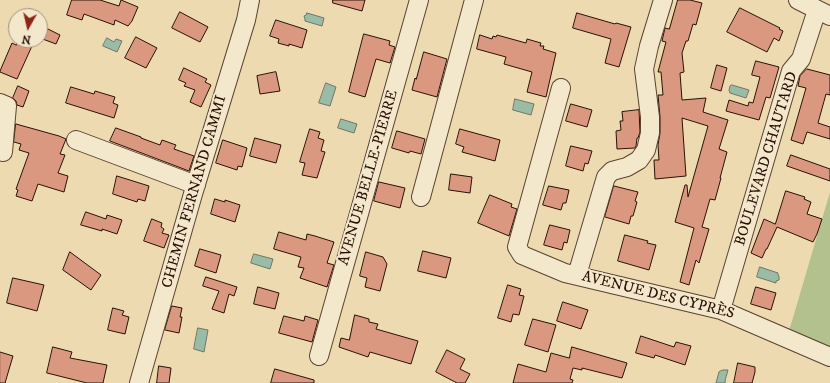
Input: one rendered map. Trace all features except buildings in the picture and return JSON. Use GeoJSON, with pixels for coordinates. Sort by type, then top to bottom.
{"type":"FeatureCollection","features":[{"type":"Feature","properties":{"kind":"street","name":"CHEMIN FERNAND CAMMI"},"geometry":{"type":"LineString","coordinates":[[139,383],[196,185],[246,20],[250,0]]}},
{"type":"Feature","properties":{"kind":"street","name":"AVENUE BELLE-PIERRE"},"geometry":{"type":"LineString","coordinates":[[319,356],[419,0]]}},
{"type":"Feature","properties":{"kind":"street"},"geometry":{"type":"LineString","coordinates":[[421,197],[474,0]]}},
{"type":"Feature","properties":{"kind":"street"},"geometry":{"type":"LineString","coordinates":[[577,275],[606,177],[612,171],[627,167],[639,160],[646,150],[650,133],[650,117],[644,69],[649,46],[663,0]]}},
{"type":"Feature","properties":{"kind":"street"},"geometry":{"type":"LineString","coordinates":[[798,0],[823,13]]}},
{"type":"Feature","properties":{"kind":"street","name":"BOULEVARD CHAUTARD"},"geometry":{"type":"LineString","coordinates":[[721,310],[791,71],[801,59],[823,13]]}},
{"type":"Feature","properties":{"kind":"street","name":"AVENUE DES CYPRÈS"},"geometry":{"type":"LineString","coordinates":[[561,88],[517,248],[522,255],[565,273],[721,310],[830,357]]}},
{"type":"Feature","properties":{"kind":"street"},"geometry":{"type":"LineString","coordinates":[[0,103],[7,106],[3,152]]}},
{"type":"Feature","properties":{"kind":"street"},"geometry":{"type":"LineString","coordinates":[[76,140],[196,185]]}},
{"type":"Feature","properties":{"kind":"shaded area"},"geometry":{"type":"Polygon","coordinates":[[[307,13],[324,18],[322,26],[305,21],[304,16],[307,13]]]}},
{"type":"Feature","properties":{"kind":"shaded area"},"geometry":{"type":"Polygon","coordinates":[[[107,38],[114,42],[116,39],[122,41],[117,52],[103,46],[107,38]]]}},
{"type":"Feature","properties":{"kind":"shaded area"},"geometry":{"type":"Polygon","coordinates":[[[326,83],[336,87],[330,106],[319,103],[326,83]]]}},
{"type":"Feature","properties":{"kind":"shaded area"},"geometry":{"type":"Polygon","coordinates":[[[732,85],[749,90],[746,98],[730,93],[730,86],[732,85]]]}},
{"type":"Feature","properties":{"kind":"shaded area"},"geometry":{"type":"Polygon","coordinates":[[[515,99],[534,104],[531,115],[513,110],[515,99]]]}},
{"type":"Feature","properties":{"kind":"shaded area"},"geometry":{"type":"Polygon","coordinates":[[[341,119],[357,124],[354,133],[338,128],[341,119]]]}},
{"type":"Feature","properties":{"kind":"shaded area"},"geometry":{"type":"Polygon","coordinates":[[[830,192],[830,348],[789,330],[830,192]]]}},
{"type":"Feature","properties":{"kind":"shaded area"},"geometry":{"type":"Polygon","coordinates":[[[254,254],[273,259],[270,269],[251,263],[254,254]]]}},
{"type":"Feature","properties":{"kind":"shaded area"},"geometry":{"type":"Polygon","coordinates":[[[760,267],[778,273],[779,280],[776,281],[776,283],[757,277],[760,267]]]}},
{"type":"Feature","properties":{"kind":"shaded area"},"geometry":{"type":"Polygon","coordinates":[[[198,328],[208,330],[204,352],[194,349],[198,328]]]}},
{"type":"Feature","properties":{"kind":"shaded area"},"geometry":{"type":"Polygon","coordinates":[[[728,370],[725,383],[716,383],[719,372],[728,370]]]}}]}
